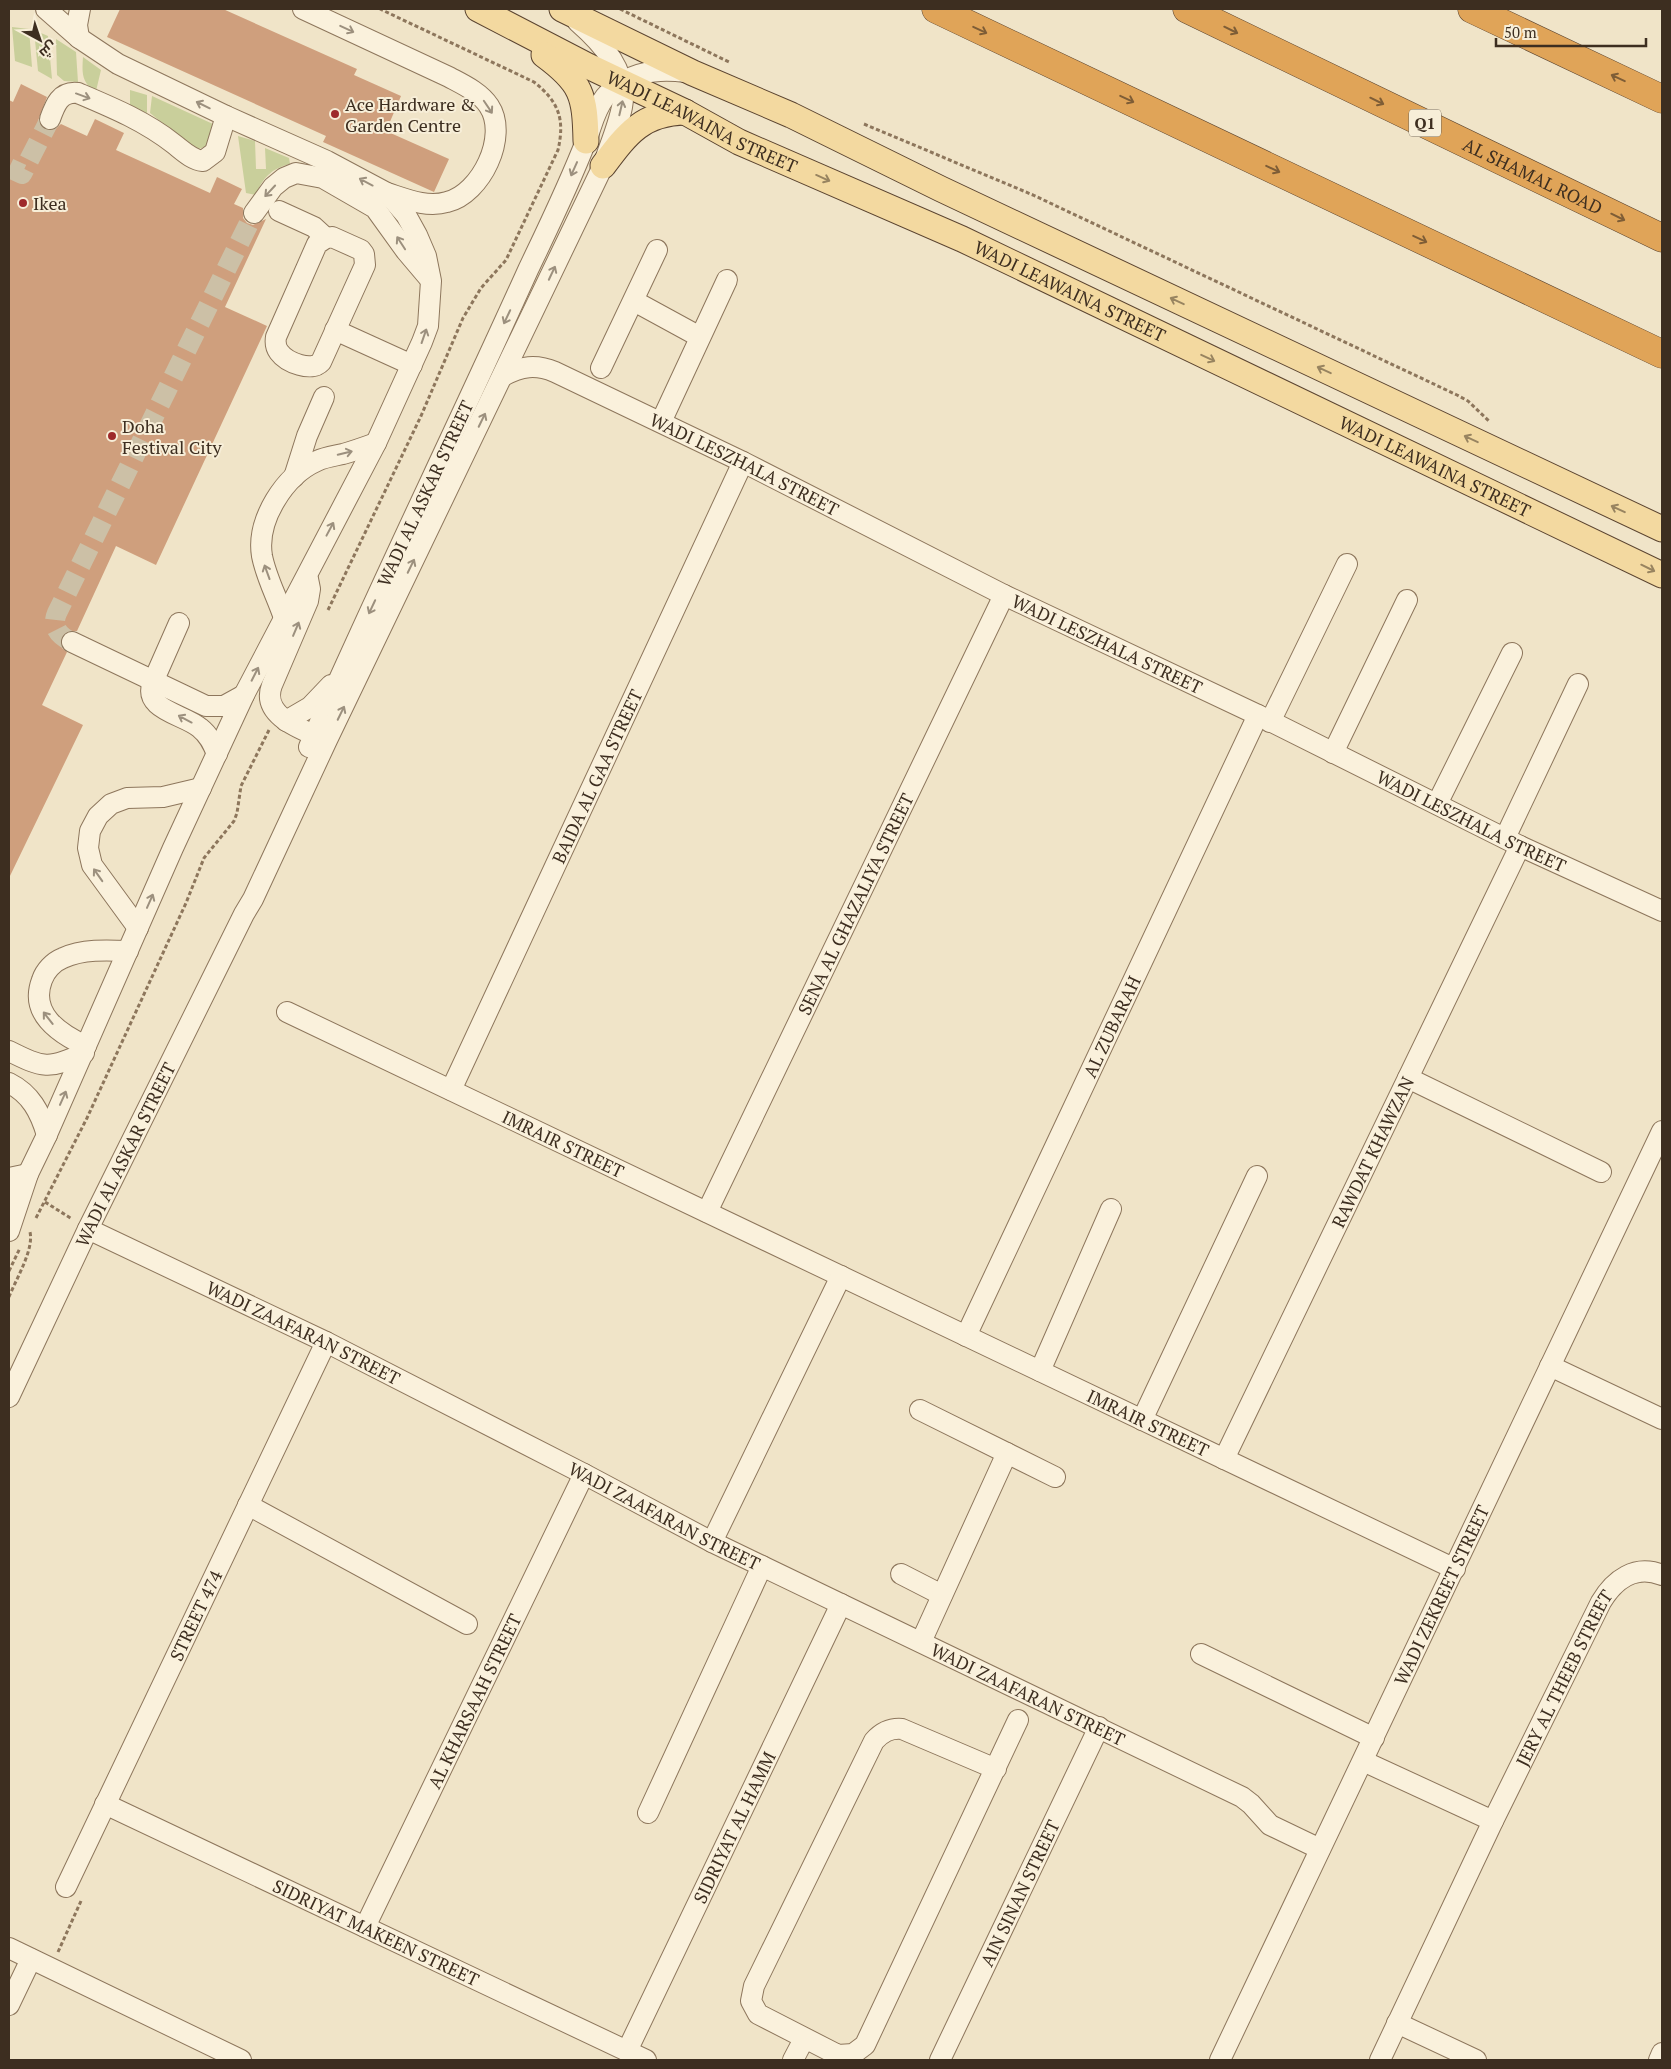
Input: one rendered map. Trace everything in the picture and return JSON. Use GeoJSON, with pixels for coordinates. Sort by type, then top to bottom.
{"type":"FeatureCollection","features":[{"type":"Feature","properties":{"kind":"highway"},"geometry":{"type":"LineString","coordinates":[[936,9],[1662,354]]}},
{"type":"Feature","properties":{"kind":"highway","name":"AL SHAMAL ROAD"},"geometry":{"type":"LineString","coordinates":[[1187,9],[1662,238]]}},
{"type":"Feature","properties":{"kind":"highway"},"geometry":{"type":"LineString","coordinates":[[1472,9],[1662,99]]}},
{"type":"Feature","properties":{"kind":"main road","name":"WADI LEAWAINA STREET"},"geometry":{"type":"LineString","coordinates":[[563,9],[692,73],[791,115],[941,189],[1662,529]]}},
{"type":"Feature","properties":{"kind":"main road","name":"WADI LEAWAINA STREET"},"geometry":{"type":"LineString","coordinates":[[485,12],[685,112],[739,142],[962,239],[1662,575]]}},
{"type":"Feature","properties":{"kind":"main road"},"geometry":{"type":"LineString","coordinates":[[485,12],[554,62],[574,82],[585,107],[586,141]]}},
{"type":"Feature","properties":{"kind":"main road"},"geometry":{"type":"LineString","coordinates":[[603,166],[628,134],[642,123],[660,115],[685,112]]}},
{"type":"Feature","properties":{"kind":"street"},"geometry":{"type":"LineString","coordinates":[[46,9],[79,38],[118,64],[226,116],[327,161],[387,193],[418,202],[436,204],[448,202],[464,194],[475,183],[489,161],[496,139],[496,121],[488,104],[472,90],[449,76],[303,9]]}},
{"type":"Feature","properties":{"kind":"street"},"geometry":{"type":"LineString","coordinates":[[79,38],[77,25],[80,9]]}},
{"type":"Feature","properties":{"kind":"street","name":"WADI AL ASKAR STREET"},"geometry":{"type":"LineString","coordinates":[[9,1397],[88,1229],[244,914],[243,906],[249,887],[321,737],[526,330],[603,166],[622,108],[622,82],[613,61],[602,45],[563,9]]}},
{"type":"Feature","properties":{"kind":"street","name":"WADI AL ASKAR STREET"},"geometry":{"type":"LineString","coordinates":[[321,737],[344,668],[529,270],[586,141],[596,110],[606,96],[630,77],[650,71],[668,70],[692,73]]}},
{"type":"Feature","properties":{"kind":"street"},"geometry":{"type":"LineString","coordinates":[[50,119],[57,103],[64,94],[70,92],[78,93],[145,124],[200,161],[208,159],[215,152],[226,116]]}},
{"type":"Feature","properties":{"kind":"street"},"geometry":{"type":"LineString","coordinates":[[254,213],[273,187],[284,178],[296,173],[322,178],[375,208],[406,251],[431,281]]}},
{"type":"Feature","properties":{"kind":"street"},"geometry":{"type":"LineString","coordinates":[[9,1231],[28,1174],[216,754],[284,618],[376,444],[428,326],[431,281],[426,256],[417,234],[406,215],[387,193]]}},
{"type":"Feature","properties":{"kind":"street"},"geometry":{"type":"LineString","coordinates":[[279,211],[314,227],[326,238]]}},
{"type":"Feature","properties":{"kind":"street"},"geometry":{"type":"LineString","coordinates":[[326,238],[338,238],[357,247],[364,254],[365,265],[321,362],[314,367],[306,366],[283,356],[276,348],[275,343],[278,332],[317,244],[326,238]]}},
{"type":"Feature","properties":{"kind":"street"},"geometry":{"type":"LineString","coordinates":[[601,368],[657,250]]}},
{"type":"Feature","properties":{"kind":"street"},"geometry":{"type":"LineString","coordinates":[[661,422],[727,280]]}},
{"type":"Feature","properties":{"kind":"street"},"geometry":{"type":"LineString","coordinates":[[634,301],[700,337]]}},
{"type":"Feature","properties":{"kind":"street"},"geometry":{"type":"LineString","coordinates":[[335,330],[412,365]]}},
{"type":"Feature","properties":{"kind":"street","name":"WADI LESZHALA STREET"},"geometry":{"type":"LineString","coordinates":[[526,330],[529,342],[536,354],[555,372]]}},
{"type":"Feature","properties":{"kind":"street","name":"WADI LESZHALA STREET"},"geometry":{"type":"LineString","coordinates":[[503,376],[515,369],[528,366],[542,367],[555,372],[743,462],[1004,595],[1264,719],[1512,842],[1662,911]]}},
{"type":"Feature","properties":{"kind":"street"},"geometry":{"type":"LineString","coordinates":[[294,477],[307,436],[324,397]]}},
{"type":"Feature","properties":{"kind":"street"},"geometry":{"type":"LineString","coordinates":[[284,618],[265,568],[262,554],[262,538],[267,518],[276,499],[294,477],[316,461],[376,444]]}},
{"type":"Feature","properties":{"kind":"street","name":"BAIDA AL GAA STREET"},"geometry":{"type":"LineString","coordinates":[[451,1090],[743,462]]}},
{"type":"Feature","properties":{"kind":"street","name":"AL ZUBARAH"},"geometry":{"type":"LineString","coordinates":[[966,1336],[1264,719],[1347,564]]}},
{"type":"Feature","properties":{"kind":"street"},"geometry":{"type":"LineString","coordinates":[[308,572],[310,589],[308,601],[269,696],[277,714],[286,721],[321,737]]}},
{"type":"Feature","properties":{"kind":"street","name":"SENA AL GHAZALIYA STREET"},"geometry":{"type":"LineString","coordinates":[[707,1212],[1004,595]]}},
{"type":"Feature","properties":{"kind":"street"},"geometry":{"type":"LineString","coordinates":[[1333,753],[1407,600]]}},
{"type":"Feature","properties":{"kind":"street"},"geometry":{"type":"LineString","coordinates":[[179,623],[152,682],[150,692],[154,702],[200,728],[213,744],[216,754]]}},
{"type":"Feature","properties":{"kind":"street"},"geometry":{"type":"LineString","coordinates":[[72,642],[152,682],[206,706],[224,706],[244,696]]}},
{"type":"Feature","properties":{"kind":"street"},"geometry":{"type":"LineString","coordinates":[[1437,804],[1512,653]]}},
{"type":"Feature","properties":{"kind":"street"},"geometry":{"type":"LineString","coordinates":[[286,721],[317,702],[344,668]]}},
{"type":"Feature","properties":{"kind":"street","name":"RAWDAT KHAWZAN"},"geometry":{"type":"LineString","coordinates":[[1224,1459],[1408,1078],[1512,842],[1578,684]]}},
{"type":"Feature","properties":{"kind":"street"},"geometry":{"type":"LineString","coordinates":[[138,928],[92,865],[88,848],[90,831],[98,816],[111,804],[127,798],[163,797],[201,788]]}},
{"type":"Feature","properties":{"kind":"street"},"geometry":{"type":"LineString","coordinates":[[85,1049],[56,1029],[44,1016],[39,997],[42,978],[48,970],[64,958],[91,951],[128,951]]}},
{"type":"Feature","properties":{"kind":"street","name":"IMRAIR STREET"},"geometry":{"type":"LineString","coordinates":[[287,1012],[1455,1569]]}},
{"type":"Feature","properties":{"kind":"street"},"geometry":{"type":"LineString","coordinates":[[9,1052],[31,1062],[47,1066],[64,1062],[85,1049]]}},
{"type":"Feature","properties":{"kind":"street"},"geometry":{"type":"LineString","coordinates":[[1408,1078],[1601,1172]]}},
{"type":"Feature","properties":{"kind":"street"},"geometry":{"type":"LineString","coordinates":[[9,1083],[22,1091],[36,1106],[47,1134]]}},
{"type":"Feature","properties":{"kind":"street","name":"WADI ZEKREET STREET"},"geometry":{"type":"LineString","coordinates":[[1220,2060],[1662,1130]]}},
{"type":"Feature","properties":{"kind":"street"},"geometry":{"type":"LineString","coordinates":[[9,1178],[28,1174]]}},
{"type":"Feature","properties":{"kind":"street"},"geometry":{"type":"LineString","coordinates":[[9,1203],[28,1174]]}},
{"type":"Feature","properties":{"kind":"street"},"geometry":{"type":"LineString","coordinates":[[1142,1420],[1257,1176]]}},
{"type":"Feature","properties":{"kind":"street"},"geometry":{"type":"LineString","coordinates":[[1040,1371],[1111,1209]]}},
{"type":"Feature","properties":{"kind":"street","name":"WADI ZAAFARAN STREET"},"geometry":{"type":"LineString","coordinates":[[88,1229],[326,1342],[712,1542],[1242,1797],[1270,1825],[1320,1849]]}},
{"type":"Feature","properties":{"kind":"street"},"geometry":{"type":"LineString","coordinates":[[712,1542],[841,1276]]}},
{"type":"Feature","properties":{"kind":"street","name":"STREET 474"},"geometry":{"type":"LineString","coordinates":[[66,1886],[326,1342]]}},
{"type":"Feature","properties":{"kind":"street"},"geometry":{"type":"LineString","coordinates":[[1550,1366],[1662,1419]]}},
{"type":"Feature","properties":{"kind":"street"},"geometry":{"type":"LineString","coordinates":[[920,1410],[1056,1477]]}},
{"type":"Feature","properties":{"kind":"street"},"geometry":{"type":"LineString","coordinates":[[921,1642],[1007,1453]]}},
{"type":"Feature","properties":{"kind":"street","name":"AL KHARSAAH STREET"},"geometry":{"type":"LineString","coordinates":[[365,1927],[584,1474]]}},
{"type":"Feature","properties":{"kind":"street"},"geometry":{"type":"LineString","coordinates":[[248,1505],[467,1624]]}},
{"type":"Feature","properties":{"kind":"street"},"geometry":{"type":"LineString","coordinates":[[648,1813],[762,1566]]}},
{"type":"Feature","properties":{"kind":"street","name":"JERY AL THEEB STREET"},"geometry":{"type":"LineString","coordinates":[[1380,2060],[1493,1821],[1609,1588],[1622,1577],[1638,1572],[1655,1572],[1662,1575]]}},
{"type":"Feature","properties":{"kind":"street"},"geometry":{"type":"LineString","coordinates":[[901,1574],[942,1595]]}},
{"type":"Feature","properties":{"kind":"street","name":"SIDRIYAT AL HAMM"},"geometry":{"type":"LineString","coordinates":[[627,2051],[841,1604]]}},
{"type":"Feature","properties":{"kind":"street"},"geometry":{"type":"LineString","coordinates":[[1201,1654],[1374,1738]]}},
{"type":"Feature","properties":{"kind":"street"},"geometry":{"type":"LineString","coordinates":[[996,1769],[902,1728],[886,1731],[874,1741],[751,1994],[751,2001],[758,2014],[838,2055],[846,2056],[853,2054],[865,2045],[996,1769],[1018,1720]]}},
{"type":"Feature","properties":{"kind":"street","name":"AIN SINAN STREET"},"geometry":{"type":"LineString","coordinates":[[940,2060],[1099,1727]]}},
{"type":"Feature","properties":{"kind":"street"},"geometry":{"type":"LineString","coordinates":[[1363,1760],[1493,1821]]}},
{"type":"Feature","properties":{"kind":"street","name":"SIDRIYAT MAKEEN STREET"},"geometry":{"type":"LineString","coordinates":[[105,1804],[646,2060]]}},
{"type":"Feature","properties":{"kind":"street"},"geometry":{"type":"LineString","coordinates":[[9,1948],[210,2054],[241,2060]]}},
{"type":"Feature","properties":{"kind":"street"},"geometry":{"type":"LineString","coordinates":[[9,2005],[31,1959]]}},
{"type":"Feature","properties":{"kind":"street"},"geometry":{"type":"LineString","coordinates":[[1397,2023],[1476,2060]]}},
{"type":"Feature","properties":{"kind":"street"},"geometry":{"type":"LineString","coordinates":[[793,2060],[804,2038]]}},
{"type":"Feature","properties":{"kind":"street"},"geometry":{"type":"LineString","coordinates":[[1659,2060],[1662,2053]]}},
{"type":"Feature","properties":{"kind":"path"},"geometry":{"type":"LineString","coordinates":[[620,9],[740,67]]}},
{"type":"Feature","properties":{"kind":"path"},"geometry":{"type":"LineString","coordinates":[[856,120],[1041,199],[1457,395],[1482,414],[1494,427]]}},
{"type":"Feature","properties":{"kind":"path"},"geometry":{"type":"LineString","coordinates":[[45,1202],[88,1229]]}},
{"type":"Feature","properties":{"kind":"path"},"geometry":{"type":"LineString","coordinates":[[9,1297],[29,1249],[30,1229]]}},
{"type":"Feature","properties":{"kind":"path"},"geometry":{"type":"LineString","coordinates":[[50,1968],[84,1896],[66,1886]]}},
{"type":"Feature","properties":{"kind":"green space"},"geometry":{"type":"Polygon","coordinates":[[[12,27],[29,29],[32,67],[15,61],[12,27]]]}},
{"type":"Feature","properties":{"kind":"green space"},"geometry":{"type":"Polygon","coordinates":[[[34,30],[48,36],[52,79],[38,71],[34,30]]]}},
{"type":"Feature","properties":{"kind":"green space"},"geometry":{"type":"Polygon","coordinates":[[[56,39],[76,52],[78,82],[64,81],[57,75],[56,39]]]}},
{"type":"Feature","properties":{"kind":"green space"},"geometry":{"type":"Polygon","coordinates":[[[83,57],[101,70],[96,91],[87,85],[85,81],[83,57]]]}},
{"type":"Feature","properties":{"kind":"green space"},"geometry":{"type":"Polygon","coordinates":[[[130,90],[147,95],[147,113],[130,107],[130,90]]]}},
{"type":"Feature","properties":{"kind":"green space"},"geometry":{"type":"Polygon","coordinates":[[[152,96],[213,124],[212,136],[207,146],[196,150],[150,113],[152,96]]]}},
{"type":"Feature","properties":{"kind":"green space"},"geometry":{"type":"Polygon","coordinates":[[[238,136],[255,141],[256,169],[266,169],[265,148],[289,158],[290,164],[278,168],[268,175],[256,195],[246,193],[238,136]]]}},
{"type":"Feature","properties":{"kind":"building","name":"Ace Hardware & Garden Centre"},"geometry":{"type":"Polygon","coordinates":[[[120,9],[223,9],[357,69],[354,75],[401,96],[386,131],[449,159],[434,192],[323,142],[326,136],[107,37],[120,9]]]}},
{"type":"Feature","properties":{"kind":"building","name":"Doha Festival City"},"geometry":{"type":"Polygon","coordinates":[[[21,84],[47,97],[38,121],[46,130],[53,131],[61,124],[87,136],[95,119],[124,133],[116,150],[210,193],[217,177],[242,189],[234,204],[243,208],[243,218],[247,223],[253,225],[266,219],[225,307],[267,326],[156,565],[116,546],[77,631],[66,632],[61,637],[62,648],[67,652],[42,705],[83,725],[9,878],[9,100],[13,102],[21,84]]]}},
{"type":"Feature","properties":{"kind":"tunnel"},"geometry":{"type":"LineString","coordinates":[[9,168],[22,174],[50,119]]}},
{"type":"Feature","properties":{"kind":"tunnel"},"geometry":{"type":"LineString","coordinates":[[72,642],[63,637],[57,630],[55,623],[57,613],[254,213]]}},
{"type":"Feature","properties":{"kind":"place","name":"Ace Hardware & Garden Centre"},"geometry":{"type":"Point","coordinates":[335,114]}},
{"type":"Feature","properties":{"kind":"place","name":"Ikea"},"geometry":{"type":"Point","coordinates":[23,203]}},
{"type":"Feature","properties":{"kind":"place","name":"Doha Festival City"},"geometry":{"type":"Point","coordinates":[112,436]}}]}
